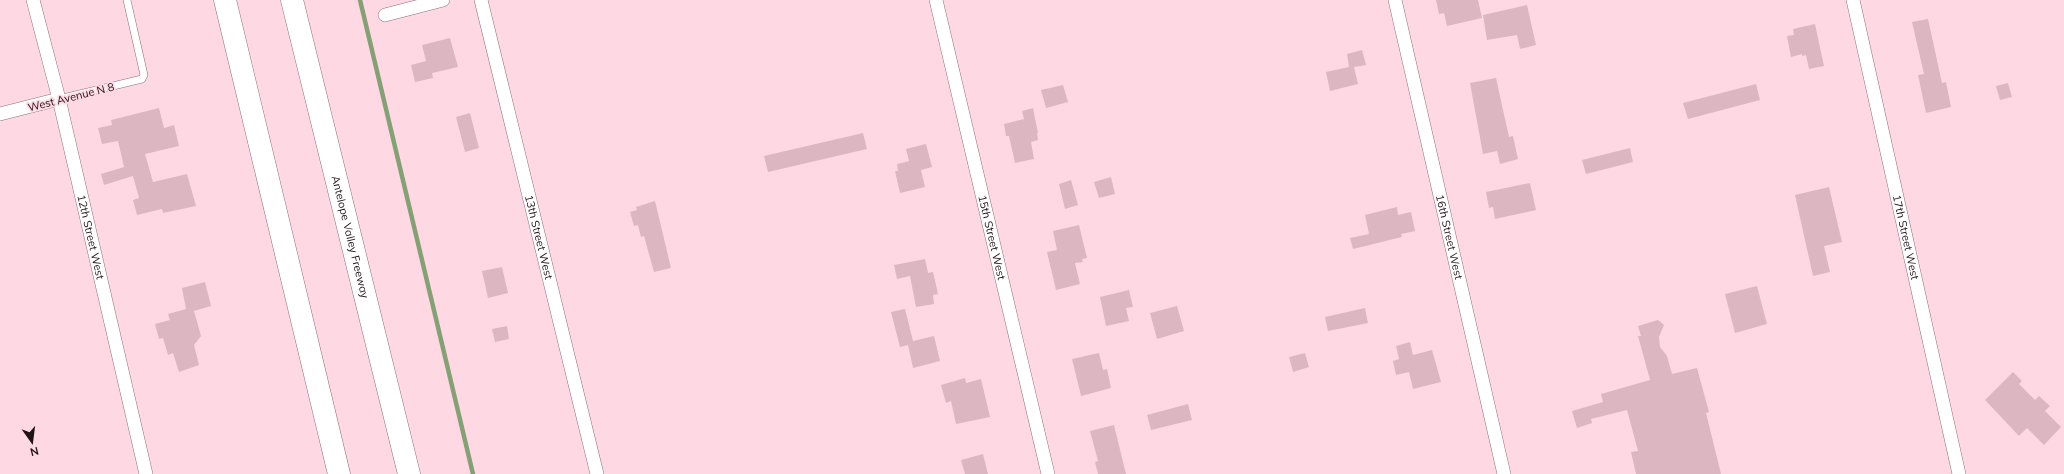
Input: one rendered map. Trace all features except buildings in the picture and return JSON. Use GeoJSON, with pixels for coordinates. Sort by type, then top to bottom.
{"type":"FeatureCollection","features":[{"type":"Feature","properties":{"kind":"highway"},"geometry":{"type":"LineString","coordinates":[[224,0],[339,474]]}},
{"type":"Feature","properties":{"kind":"highway","name":"Antelope Valley Freeway"},"geometry":{"type":"LineString","coordinates":[[292,0],[409,474]]}},
{"type":"Feature","properties":{"kind":"street","name":"12th Street West"},"geometry":{"type":"LineString","coordinates":[[33,0],[59,99],[146,474]]}},
{"type":"Feature","properties":{"kind":"street"},"geometry":{"type":"LineString","coordinates":[[385,15],[443,0]]}},
{"type":"Feature","properties":{"kind":"street","name":"13th Street West"},"geometry":{"type":"LineString","coordinates":[[481,0],[597,474]]}},
{"type":"Feature","properties":{"kind":"street","name":"15th Street West"},"geometry":{"type":"LineString","coordinates":[[936,0],[1048,474]]}},
{"type":"Feature","properties":{"kind":"street","name":"16th Street West"},"geometry":{"type":"LineString","coordinates":[[1394,0],[1504,474]]}},
{"type":"Feature","properties":{"kind":"street","name":"17th Street West"},"geometry":{"type":"LineString","coordinates":[[1853,0],[1959,474]]}},
{"type":"Feature","properties":{"kind":"street","name":"West Avenue N 8"},"geometry":{"type":"LineString","coordinates":[[0,114],[59,99]]}},
{"type":"Feature","properties":{"kind":"lane","name":"West Avenue N 8"},"geometry":{"type":"LineString","coordinates":[[59,99],[142,79],[144,75],[127,0]]}},
{"type":"Feature","properties":{"kind":"waterway"},"geometry":{"type":"LineString","coordinates":[[360,0],[473,474]]}}]}
